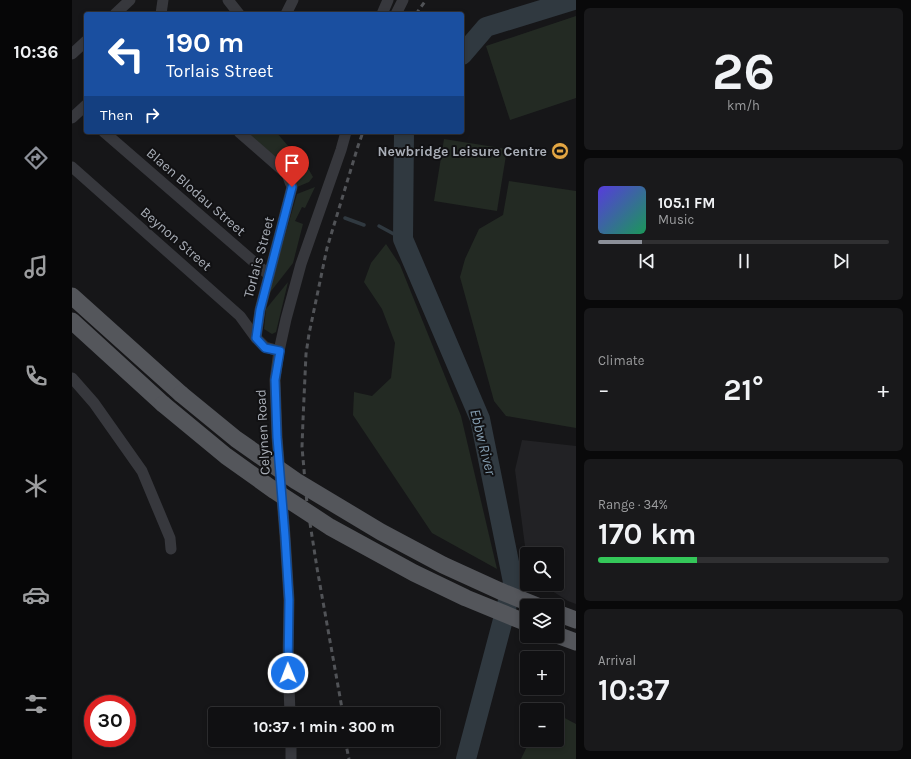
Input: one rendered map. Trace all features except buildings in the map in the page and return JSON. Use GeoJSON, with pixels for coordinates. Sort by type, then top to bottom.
{"type":"FeatureCollection","features":[{"type":"Feature","properties":{"kind":"main road"},"geometry":{"type":"LineString","coordinates":[[72,296],[181,394],[236,439],[296,482],[381,532],[443,565],[521,599]]}},
{"type":"Feature","properties":{"kind":"main road"},"geometry":{"type":"LineString","coordinates":[[72,321],[163,404],[226,456],[275,491],[330,527],[414,573],[466,598],[520,620]]}},
{"type":"Feature","properties":{"kind":"main road"},"geometry":{"type":"LineString","coordinates":[[564,616],[576,620]]}},
{"type":"Feature","properties":{"kind":"main road"},"geometry":{"type":"LineString","coordinates":[[564,638],[576,642]]}},
{"type":"Feature","properties":{"kind":"street"},"geometry":{"type":"LineString","coordinates":[[117,12],[130,0]]}},
{"type":"Feature","properties":{"kind":"street"},"geometry":{"type":"LineString","coordinates":[[161,12],[163,0]]}},
{"type":"Feature","properties":{"kind":"street"},"geometry":{"type":"LineString","coordinates":[[228,0],[237,12]]}},
{"type":"Feature","properties":{"kind":"street"},"geometry":{"type":"LineString","coordinates":[[287,12],[293,0]]}},
{"type":"Feature","properties":{"kind":"street"},"geometry":{"type":"LineString","coordinates":[[383,12],[388,0]]}},
{"type":"Feature","properties":{"kind":"street"},"geometry":{"type":"LineString","coordinates":[[397,12],[402,0]]}},
{"type":"Feature","properties":{"kind":"street"},"geometry":{"type":"LineString","coordinates":[[72,54],[84,43]]}},
{"type":"Feature","properties":{"kind":"street","name":"Blaen Blodau Street"},"geometry":{"type":"LineString","coordinates":[[106,134],[269,275]]}},
{"type":"Feature","properties":{"kind":"street","name":"Torlais Street"},"geometry":{"type":"LineString","coordinates":[[240,134],[287,174],[292,187],[260,310],[256,338]]}},
{"type":"Feature","properties":{"kind":"street","name":"Celynen Road"},"geometry":{"type":"LineString","coordinates":[[290,707],[288,659],[289,600],[277,437],[275,380],[280,351],[300,264],[341,150],[345,134]]}},
{"type":"Feature","properties":{"kind":"street","name":"Beynon Street"},"geometry":{"type":"LineString","coordinates":[[72,167],[240,316],[256,338]]}},
{"type":"Feature","properties":{"kind":"street"},"geometry":{"type":"LineString","coordinates":[[256,338],[265,348],[280,351]]}},
{"type":"Feature","properties":{"kind":"street"},"geometry":{"type":"LineString","coordinates":[[72,378],[94,403],[142,471],[170,538],[170,549]]}},
{"type":"Feature","properties":{"kind":"street"},"geometry":{"type":"LineString","coordinates":[[291,747],[291,759]]}},
{"type":"Feature","properties":{"kind":"shaded area"},"geometry":{"type":"Polygon","coordinates":[[[576,16],[576,98],[510,120],[486,46],[576,16]]]}},
{"type":"Feature","properties":{"kind":"shaded area"},"geometry":{"type":"Polygon","coordinates":[[[248,134],[278,134],[309,170],[313,177],[309,182],[297,187],[292,171],[248,134]]]}},
{"type":"Feature","properties":{"kind":"shaded area"},"geometry":{"type":"Polygon","coordinates":[[[444,139],[507,149],[497,211],[434,201],[444,139]]]}},
{"type":"Feature","properties":{"kind":"shaded area"},"geometry":{"type":"Polygon","coordinates":[[[509,181],[576,191],[576,428],[506,416],[494,401],[460,277],[465,259],[479,229],[503,215],[509,181]]]}},
{"type":"Feature","properties":{"kind":"shaded area"},"geometry":{"type":"Polygon","coordinates":[[[315,187],[305,208],[302,207],[295,221],[303,224],[293,263],[268,295],[297,194],[315,187]]]}},
{"type":"Feature","properties":{"kind":"shaded area"},"geometry":{"type":"Polygon","coordinates":[[[386,244],[400,265],[461,416],[497,569],[432,533],[353,415],[354,392],[372,396],[391,378],[395,343],[382,309],[364,282],[371,263],[386,244]]]}},
{"type":"Feature","properties":{"kind":"shaded area"},"geometry":{"type":"Polygon","coordinates":[[[288,282],[276,332],[272,334],[264,329],[266,309],[288,282]]]}},
{"type":"Feature","properties":{"kind":"shaded area"},"geometry":{"type":"Polygon","coordinates":[[[522,440],[576,446],[576,604],[552,591],[564,591],[564,547],[525,547],[515,470],[522,440]]]}},
{"type":"Feature","properties":{"kind":"shaded area"},"geometry":{"type":"Polygon","coordinates":[[[564,718],[576,724],[576,759],[521,759],[527,747],[564,747],[564,718]]]}},
{"type":"Feature","properties":{"kind":"waterway","name":"Ebbw River"},"geometry":{"type":"LineString","coordinates":[[464,53],[486,27],[574,0]]}},
{"type":"Feature","properties":{"kind":"waterway","name":"Ebbw River"},"geometry":{"type":"LineString","coordinates":[[404,134],[403,239],[480,419],[513,582],[466,759]]}},
{"type":"Feature","properties":{"kind":"waterway"},"geometry":{"type":"LineString","coordinates":[[345,218],[364,225]]}},
{"type":"Feature","properties":{"kind":"waterway"},"geometry":{"type":"LineString","coordinates":[[379,226],[403,239]]}},
{"type":"Feature","properties":{"kind":"railway"},"geometry":{"type":"LineString","coordinates":[[417,12],[426,0]]}},
{"type":"Feature","properties":{"kind":"railway"},"geometry":{"type":"LineString","coordinates":[[342,707],[307,504],[302,447],[306,354],[309,334],[327,248],[362,134]]}},
{"type":"Feature","properties":{"kind":"railway"},"geometry":{"type":"LineString","coordinates":[[346,747],[349,759]]}},
{"type":"Feature","properties":{"kind":"place","name":"Newbridge Leisure Centre"},"geometry":{"type":"Point","coordinates":[560,151]}},
{"type":"Feature","properties":{"kind":"route"},"geometry":{"type":"LineString","coordinates":[[288,673],[289,600],[277,437],[275,380],[280,351],[265,348],[256,338],[260,310],[292,187]]}}]}
